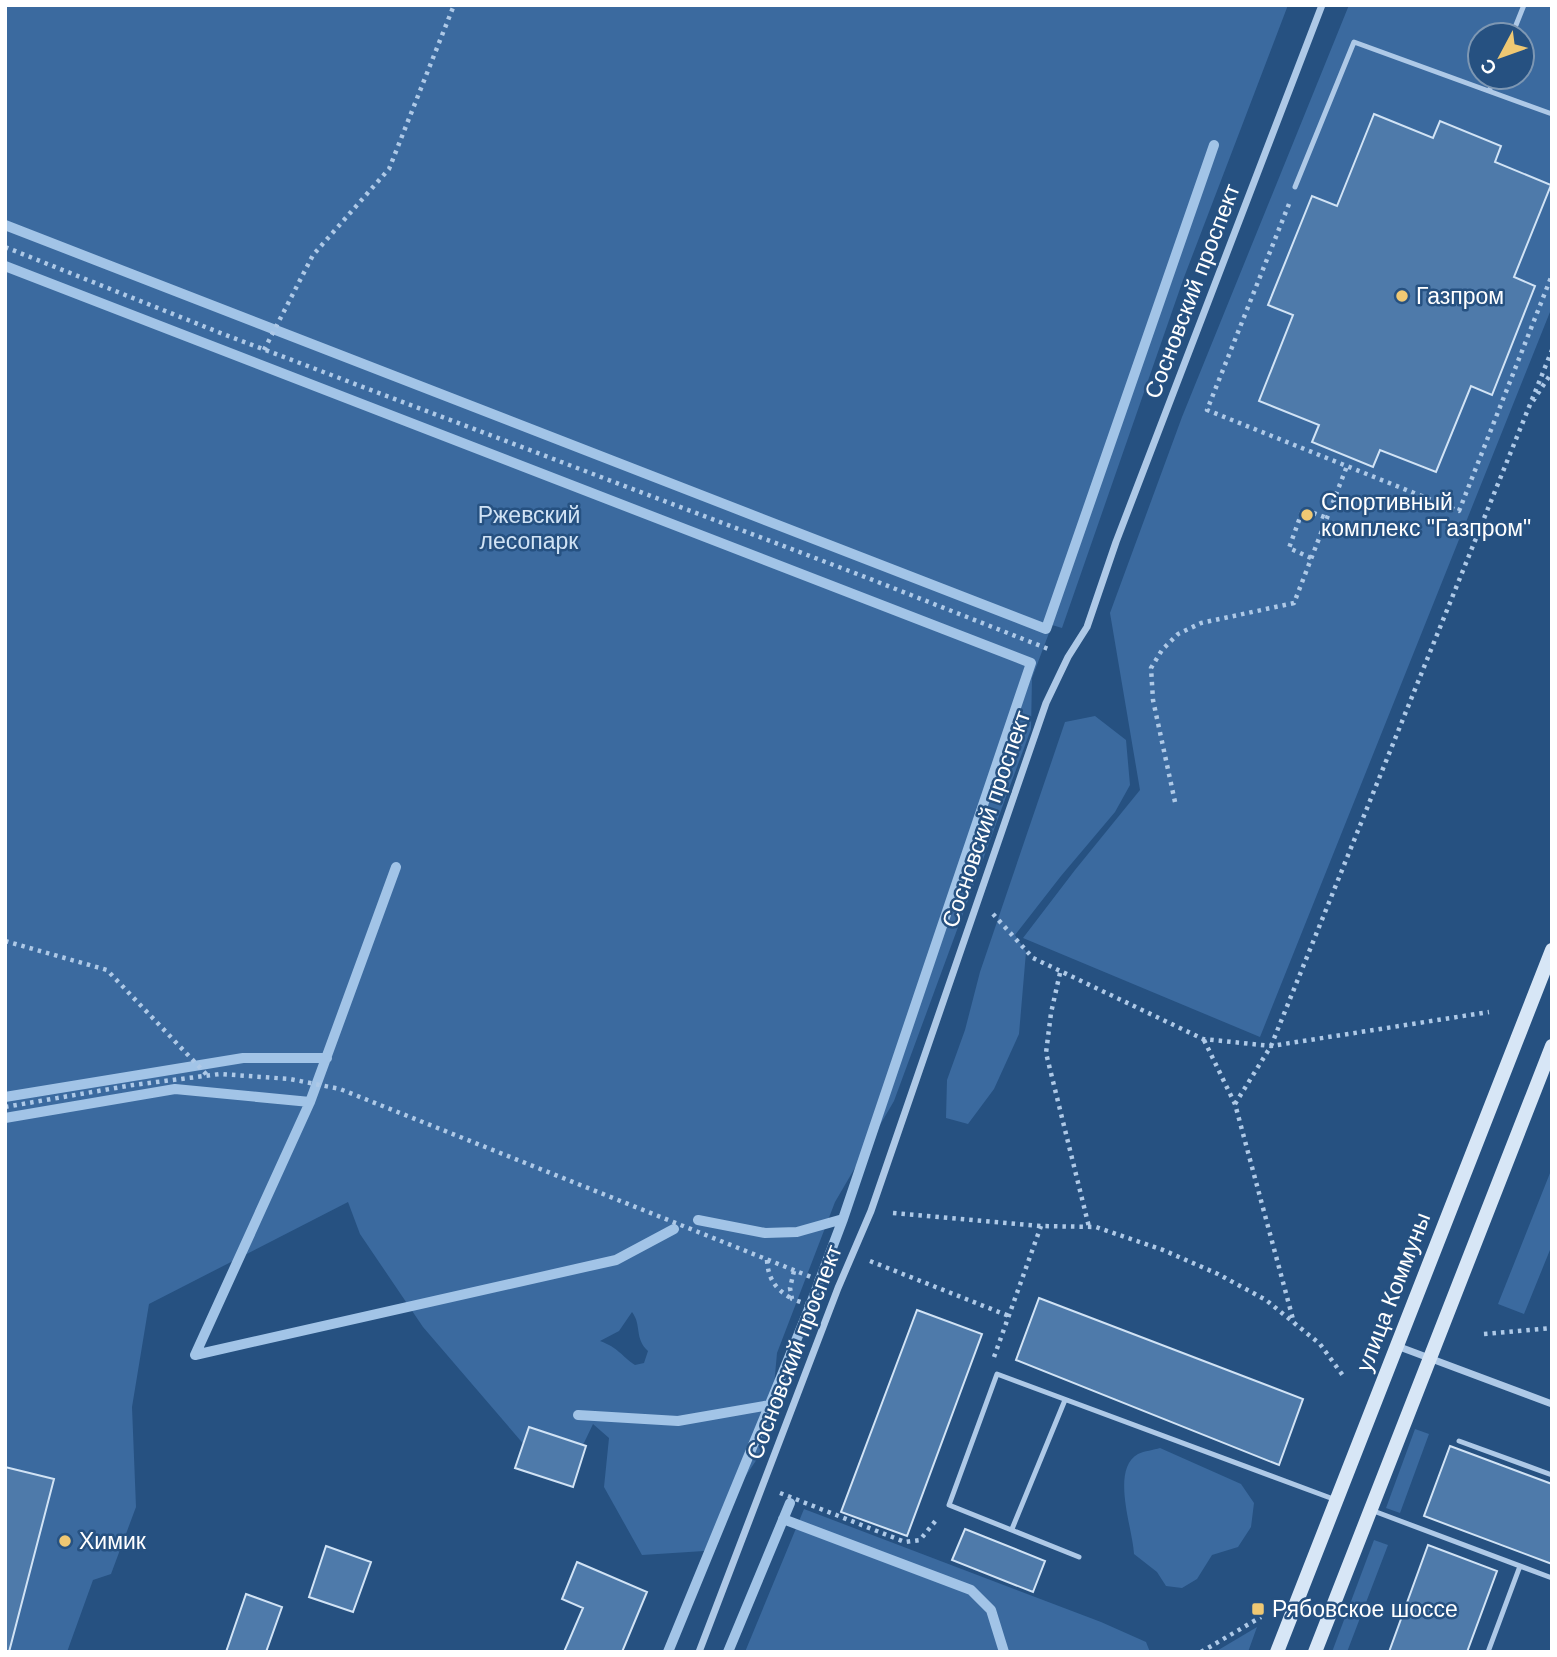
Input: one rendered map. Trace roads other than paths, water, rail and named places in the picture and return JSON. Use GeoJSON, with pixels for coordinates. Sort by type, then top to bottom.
{"type":"FeatureCollection","features":[{"type":"Feature","properties":{"kind":"main road","name":"улица Коммуны"},"geometry":{"type":"LineString","coordinates":[[1277,1652],[1552,950]]}},
{"type":"Feature","properties":{"kind":"main road"},"geometry":{"type":"LineString","coordinates":[[1315,1652],[1552,1046]]}},
{"type":"Feature","properties":{"kind":"street","name":"Сосновский проспект"},"geometry":{"type":"LineString","coordinates":[[699,1652],[871,1211],[1046,703],[1068,657],[1087,627],[1116,542],[1322,5]]}},
{"type":"Feature","properties":{"kind":"street"},"geometry":{"type":"LineString","coordinates":[[1397,1346],[1552,1404]]}},
{"type":"Feature","properties":{"kind":"lane"},"geometry":{"type":"LineString","coordinates":[[1295,187],[1354,42],[1466,83]]}},
{"type":"Feature","properties":{"kind":"lane"},"geometry":{"type":"LineString","coordinates":[[1489,91],[1552,114]]}},
{"type":"Feature","properties":{"kind":"lane"},"geometry":{"type":"LineString","coordinates":[[1079,1556],[949,1505],[997,1374],[1336,1500]]}},
{"type":"Feature","properties":{"kind":"lane"},"geometry":{"type":"LineString","coordinates":[[1012,1530],[1065,1400]]}},
{"type":"Feature","properties":{"kind":"lane"},"geometry":{"type":"LineString","coordinates":[[1459,1441],[1552,1475]]}},
{"type":"Feature","properties":{"kind":"lane"},"geometry":{"type":"LineString","coordinates":[[1371,1509],[1552,1578]]}},
{"type":"Feature","properties":{"kind":"lane"},"geometry":{"type":"LineString","coordinates":[[1488,1652],[1520,1566]]}},
{"type":"Feature","properties":{"kind":"waterway"},"geometry":{"type":"LineString","coordinates":[[5,225],[1046,629],[1214,145]]}},
{"type":"Feature","properties":{"kind":"waterway"},"geometry":{"type":"LineString","coordinates":[[5,266],[1031,663],[843,1219],[809,1309],[668,1652]]}},
{"type":"Feature","properties":{"kind":"waterway"},"geometry":{"type":"LineString","coordinates":[[195,1355],[310,1102],[396,867]]}},
{"type":"Feature","properties":{"kind":"waterway"},"geometry":{"type":"LineString","coordinates":[[5,1097],[243,1058],[327,1058]]}},
{"type":"Feature","properties":{"kind":"waterway"},"geometry":{"type":"LineString","coordinates":[[5,1118],[175,1089],[310,1102]]}},
{"type":"Feature","properties":{"kind":"waterway"},"geometry":{"type":"LineString","coordinates":[[698,1220],[765,1233],[797,1232],[843,1219]]}},
{"type":"Feature","properties":{"kind":"waterway"},"geometry":{"type":"LineString","coordinates":[[195,1355],[616,1260],[674,1229]]}},
{"type":"Feature","properties":{"kind":"waterway"},"geometry":{"type":"LineString","coordinates":[[578,1415],[678,1421],[770,1405]]}},
{"type":"Feature","properties":{"kind":"waterway"},"geometry":{"type":"LineString","coordinates":[[728,1652],[790,1503]]}},
{"type":"Feature","properties":{"kind":"waterway"},"geometry":{"type":"LineString","coordinates":[[783,1519],[971,1590],[991,1610],[1004,1652]]}},
{"type":"Feature","properties":{"kind":"place","name":"Газпром"},"geometry":{"type":"Point","coordinates":[1402,296]}},
{"type":"Feature","properties":{"kind":"place","name":"Cпортивный комплекс \"Газпром\""},"geometry":{"type":"Point","coordinates":[1307,515]}},
{"type":"Feature","properties":{"kind":"place","name":"Химик"},"geometry":{"type":"Point","coordinates":[65,1541]}},
{"type":"Feature","properties":{"kind":"place","name":"Рябовское шоссе"},"geometry":{"type":"Point","coordinates":[1258,1609]}},
{"type":"Feature","properties":{"kind":"park label","name":"Ржевский лесопарк"},"geometry":{"type":"Point","coordinates":[529,528]}}]}
